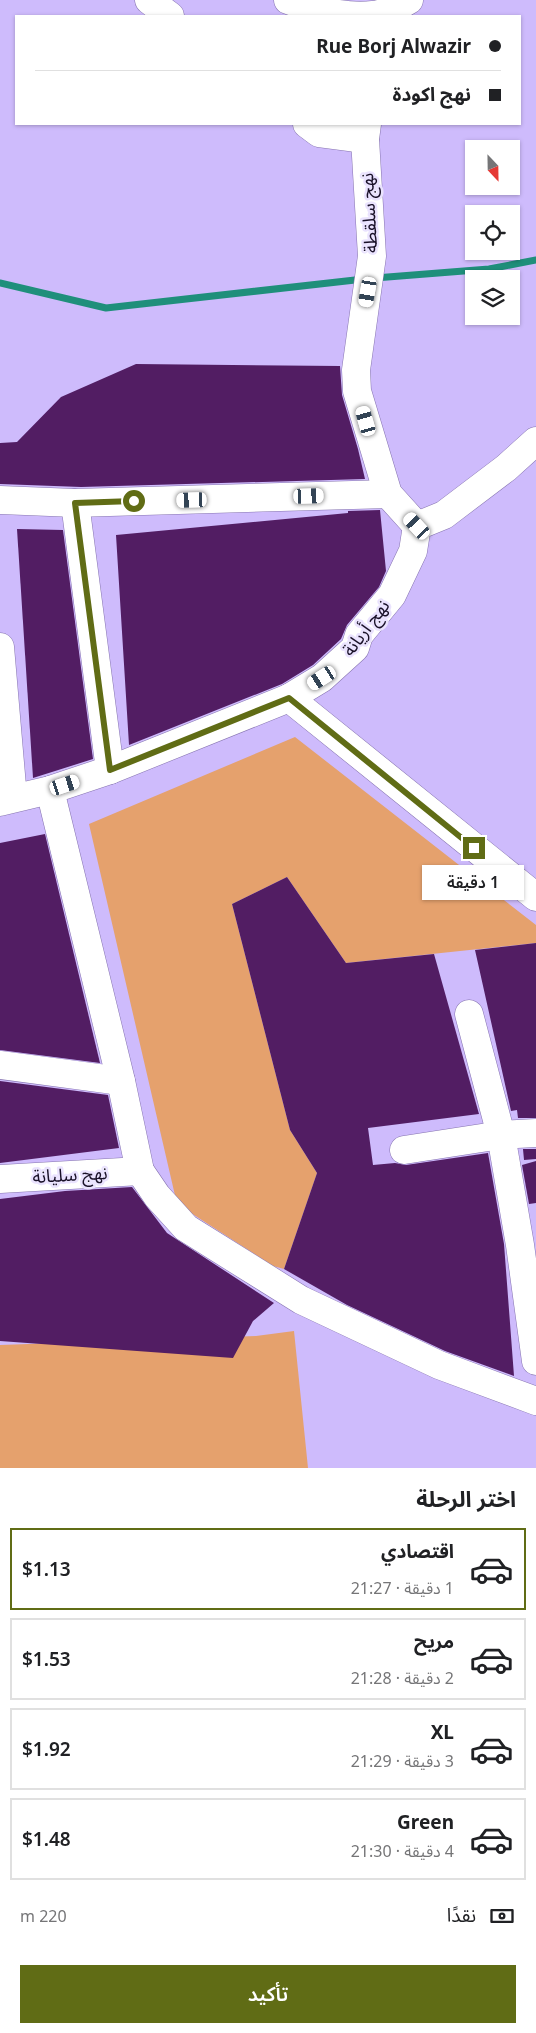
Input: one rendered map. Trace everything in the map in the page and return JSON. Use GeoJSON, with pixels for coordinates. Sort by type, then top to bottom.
{"type":"FeatureCollection","features":[{"type":"Feature","properties":{"kind":"street"},"geometry":{"type":"LineString","coordinates":[[148,0],[169,15]]}},
{"type":"Feature","properties":{"kind":"street"},"geometry":{"type":"LineString","coordinates":[[288,0],[308,7],[359,15]]}},
{"type":"Feature","properties":{"kind":"street"},"geometry":{"type":"LineString","coordinates":[[376,15],[409,0]]}},
{"type":"Feature","properties":{"kind":"street"},"geometry":{"type":"LineString","coordinates":[[309,125],[318,133],[366,132]]}},
{"type":"Feature","properties":{"kind":"street","name":"نهج سلقطة"},"geometry":{"type":"LineString","coordinates":[[366,132],[372,256],[356,370],[357,384],[388,494],[417,526]]}},
{"type":"Feature","properties":{"kind":"street"},"geometry":{"type":"LineString","coordinates":[[417,526],[444,515],[506,468],[536,441]]}},
{"type":"Feature","properties":{"kind":"street"},"geometry":{"type":"LineString","coordinates":[[0,500],[75,503],[388,494]]}},
{"type":"Feature","properties":{"kind":"street"},"geometry":{"type":"LineString","coordinates":[[75,503],[110,770]]}},
{"type":"Feature","properties":{"kind":"street","name":"نهج أريانة"},"geometry":{"type":"LineString","coordinates":[[7,800],[50,790],[110,770],[289,698],[322,678],[355,648],[359,635],[392,594],[413,551],[417,526]]}},
{"type":"Feature","properties":{"kind":"street"},"geometry":{"type":"LineString","coordinates":[[0,647],[7,800]]}},
{"type":"Feature","properties":{"kind":"street"},"geometry":{"type":"LineString","coordinates":[[289,698],[536,898]]}},
{"type":"Feature","properties":{"kind":"street"},"geometry":{"type":"LineString","coordinates":[[50,790],[121,1081],[140,1171],[157,1196],[186,1228],[301,1300],[439,1365],[536,1401]]}},
{"type":"Feature","properties":{"kind":"street"},"geometry":{"type":"LineString","coordinates":[[469,1014],[501,1135],[520,1245],[536,1362]]}},
{"type":"Feature","properties":{"kind":"street"},"geometry":{"type":"LineString","coordinates":[[0,1065],[121,1081]]}},
{"type":"Feature","properties":{"kind":"street"},"geometry":{"type":"LineString","coordinates":[[404,1150],[501,1135],[536,1133]]}},
{"type":"Feature","properties":{"kind":"street","name":"نهج سليانة"},"geometry":{"type":"LineString","coordinates":[[0,1179],[140,1171]]}},
{"type":"Feature","properties":{"kind":"shaded area"},"geometry":{"type":"Polygon","coordinates":[[[295,737],[536,925],[536,943],[346,963],[287,877],[232,904],[290,1130],[317,1173],[284,1269],[273,1266],[177,1204],[89,824],[295,737]]]}},
{"type":"Feature","properties":{"kind":"shaded area"},"geometry":{"type":"Polygon","coordinates":[[[294,1331],[308,1468],[0,1468],[0,1345],[256,1336],[294,1331]]]}},
{"type":"Feature","properties":{"kind":"building"},"geometry":{"type":"Polygon","coordinates":[[[136,364],[340,366],[342,395],[365,479],[81,487],[0,484],[0,443],[17,442],[61,397],[136,364]]]}},
{"type":"Feature","properties":{"kind":"building"},"geometry":{"type":"Polygon","coordinates":[[[380,510],[386,571],[379,587],[347,625],[341,639],[313,665],[282,684],[129,745],[116,535],[348,513],[348,511],[380,510]]]}},
{"type":"Feature","properties":{"kind":"building"},"geometry":{"type":"Polygon","coordinates":[[[17,529],[63,530],[93,759],[33,778],[17,529]]]}},
{"type":"Feature","properties":{"kind":"building"},"geometry":{"type":"Polygon","coordinates":[[[45,834],[100,1063],[0,1050],[0,843],[45,834]]]}},
{"type":"Feature","properties":{"kind":"building"},"geometry":{"type":"Polygon","coordinates":[[[287,877],[346,963],[434,954],[479,1114],[368,1128],[373,1165],[395,1163],[406,1165],[488,1153],[504,1244],[514,1376],[445,1351],[347,1305],[284,1269],[317,1173],[290,1130],[232,904],[287,877]]]}},
{"type":"Feature","properties":{"kind":"building"},"geometry":{"type":"Polygon","coordinates":[[[536,943],[536,1118],[518,1118],[517,1110],[511,1111],[475,950],[536,943]]]}},
{"type":"Feature","properties":{"kind":"building"},"geometry":{"type":"Polygon","coordinates":[[[0,1081],[108,1095],[119,1148],[0,1163],[0,1081]]]}},
{"type":"Feature","properties":{"kind":"building"},"geometry":{"type":"Polygon","coordinates":[[[523,1149],[536,1149],[536,1159],[524,1160],[523,1149]]]}},
{"type":"Feature","properties":{"kind":"building"},"geometry":{"type":"Polygon","coordinates":[[[536,1161],[536,1203],[529,1204],[522,1165],[536,1161]]]}},
{"type":"Feature","properties":{"kind":"building"},"geometry":{"type":"Polygon","coordinates":[[[132,1187],[167,1233],[274,1303],[253,1321],[233,1358],[0,1341],[0,1199],[65,1191],[132,1187]]]}},
{"type":"Feature","properties":{"kind":"waterway"},"geometry":{"type":"LineString","coordinates":[[375,278],[489,269],[536,260]]}},
{"type":"Feature","properties":{"kind":"waterway"},"geometry":{"type":"LineString","coordinates":[[0,283],[106,308],[364,279]]}},
{"type":"Feature","properties":{"kind":"route"},"geometry":{"type":"LineString","coordinates":[[134,501],[75,503],[110,770],[216,729],[289,698],[474,848]]}}]}
